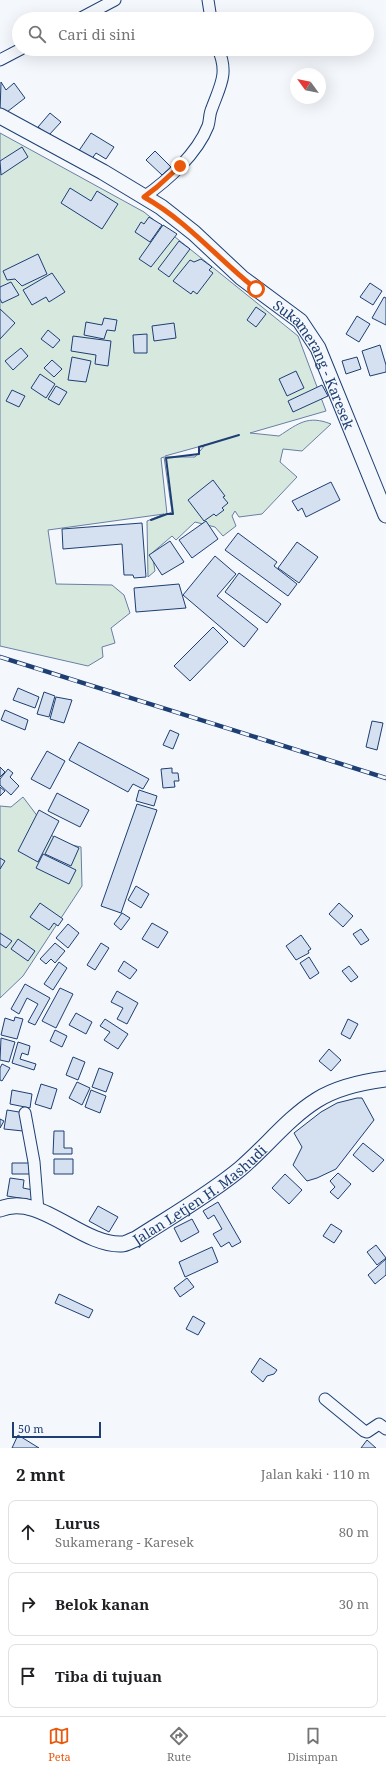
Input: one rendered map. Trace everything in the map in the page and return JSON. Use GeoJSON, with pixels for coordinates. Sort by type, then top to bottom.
{"type":"FeatureCollection","features":[{"type":"Feature","properties":{"kind":"street"},"geometry":{"type":"LineString","coordinates":[[92,12],[115,0]]}},
{"type":"Feature","properties":{"kind":"street"},"geometry":{"type":"LineString","coordinates":[[208,0],[210,12]]}},
{"type":"Feature","properties":{"kind":"street"},"geometry":{"type":"LineString","coordinates":[[0,60],[12,54]]}},
{"type":"Feature","properties":{"kind":"street"},"geometry":{"type":"LineString","coordinates":[[144,197],[157,187],[191,154],[208,126],[211,108],[222,84],[224,70],[220,56]]}},
{"type":"Feature","properties":{"kind":"street","name":"Sukamerang - Karesek"},"geometry":{"type":"LineString","coordinates":[[0,116],[144,197],[182,223],[246,282],[290,312],[309,333],[318,348],[340,398],[386,515]]}},
{"type":"Feature","properties":{"kind":"street","name":"Jalan Letjen H. Mashudi"},"geometry":{"type":"LineString","coordinates":[[0,1209],[14,1206],[28,1207],[104,1243],[123,1244],[136,1239],[239,1170],[291,1121],[316,1100],[344,1088],[386,1079]]}},
{"type":"Feature","properties":{"kind":"street"},"geometry":{"type":"LineString","coordinates":[[25,1113],[34,1162],[38,1211]]}},
{"type":"Feature","properties":{"kind":"street"},"geometry":{"type":"LineString","coordinates":[[325,1399],[364,1431],[367,1432],[379,1424],[386,1429]]}},
{"type":"Feature","properties":{"kind":"shaded area"},"geometry":{"type":"Polygon","coordinates":[[[0,133],[144,212],[298,336],[326,411],[250,433],[279,436],[292,427],[310,420],[323,421],[331,424],[302,451],[283,449],[280,462],[297,477],[262,514],[239,517],[235,511],[232,516],[236,526],[223,536],[215,527],[195,522],[176,540],[172,536],[152,553],[155,571],[148,577],[147,521],[164,514],[48,530],[56,584],[112,585],[124,595],[130,613],[111,628],[115,643],[102,647],[103,657],[88,666],[0,646],[0,133]],[[205,445],[165,456],[165,457],[195,457],[205,445]],[[164,457],[161,458],[167,514],[172,512],[164,457]]]}},
{"type":"Feature","properties":{"kind":"shaded area"},"geometry":{"type":"Polygon","coordinates":[[[23,797],[57,842],[81,847],[82,886],[23,976],[0,998],[0,806],[11,807],[23,797]]]}},
{"type":"Feature","properties":{"kind":"building"},"geometry":{"type":"Polygon","coordinates":[[[1,82],[6,90],[14,83],[25,98],[3,115],[0,112],[1,82]]]}},
{"type":"Feature","properties":{"kind":"building"},"geometry":{"type":"Polygon","coordinates":[[[50,113],[61,122],[49,135],[38,127],[50,113]]]}},
{"type":"Feature","properties":{"kind":"building"},"geometry":{"type":"Polygon","coordinates":[[[91,133],[114,147],[106,159],[96,153],[91,160],[78,152],[91,133]]]}},
{"type":"Feature","properties":{"kind":"building"},"geometry":{"type":"Polygon","coordinates":[[[22,147],[28,157],[1,175],[0,161],[22,147]]]}},
{"type":"Feature","properties":{"kind":"building"},"geometry":{"type":"Polygon","coordinates":[[[155,151],[171,167],[162,175],[146,160],[155,151]]]}},
{"type":"Feature","properties":{"kind":"building"},"geometry":{"type":"Polygon","coordinates":[[[70,188],[91,201],[97,191],[118,204],[102,229],[61,203],[70,188]]]}},
{"type":"Feature","properties":{"kind":"building"},"geometry":{"type":"Polygon","coordinates":[[[149,217],[162,225],[150,242],[135,232],[141,222],[144,224],[149,217]]]}},
{"type":"Feature","properties":{"kind":"building"},"geometry":{"type":"Polygon","coordinates":[[[163,225],[177,234],[151,267],[139,259],[163,225]]]}},
{"type":"Feature","properties":{"kind":"building"},"geometry":{"type":"Polygon","coordinates":[[[179,241],[190,249],[169,277],[158,269],[179,241]]]}},
{"type":"Feature","properties":{"kind":"building"},"geometry":{"type":"Polygon","coordinates":[[[38,254],[47,274],[22,286],[15,279],[7,280],[3,271],[38,254]]]}},
{"type":"Feature","properties":{"kind":"building"},"geometry":{"type":"Polygon","coordinates":[[[201,259],[212,267],[209,270],[213,273],[197,294],[193,291],[191,294],[173,281],[190,260],[194,262],[201,259]]]}},
{"type":"Feature","properties":{"kind":"building"},"geometry":{"type":"Polygon","coordinates":[[[52,273],[65,292],[49,302],[46,297],[32,305],[23,290],[52,273]]]}},
{"type":"Feature","properties":{"kind":"building"},"geometry":{"type":"Polygon","coordinates":[[[11,282],[19,295],[2,303],[0,299],[0,287],[11,282]]]}},
{"type":"Feature","properties":{"kind":"building"},"geometry":{"type":"Polygon","coordinates":[[[370,283],[382,291],[373,305],[360,297],[370,283]]]}},
{"type":"Feature","properties":{"kind":"building"},"geometry":{"type":"Polygon","coordinates":[[[384,297],[386,298],[386,325],[372,318],[384,297]]]}},
{"type":"Feature","properties":{"kind":"building"},"geometry":{"type":"Polygon","coordinates":[[[256,307],[266,314],[256,327],[247,320],[256,307]]]}},
{"type":"Feature","properties":{"kind":"building"},"geometry":{"type":"Polygon","coordinates":[[[0,309],[15,323],[0,339],[0,309]]]}},
{"type":"Feature","properties":{"kind":"building"},"geometry":{"type":"Polygon","coordinates":[[[357,316],[370,324],[359,342],[346,334],[357,316]]]}},
{"type":"Feature","properties":{"kind":"building"},"geometry":{"type":"Polygon","coordinates":[[[104,318],[117,320],[115,331],[107,330],[104,339],[84,335],[86,322],[102,325],[104,318]]]}},
{"type":"Feature","properties":{"kind":"building"},"geometry":{"type":"Polygon","coordinates":[[[174,323],[176,338],[154,341],[152,326],[174,323]]]}},
{"type":"Feature","properties":{"kind":"building"},"geometry":{"type":"Polygon","coordinates":[[[48,330],[60,340],[53,348],[41,339],[48,330]]]}},
{"type":"Feature","properties":{"kind":"building"},"geometry":{"type":"Polygon","coordinates":[[[147,334],[147,353],[134,353],[133,335],[147,334]]]}},
{"type":"Feature","properties":{"kind":"building"},"geometry":{"type":"Polygon","coordinates":[[[73,336],[111,341],[108,366],[95,364],[96,355],[71,351],[73,336]]]}},
{"type":"Feature","properties":{"kind":"building"},"geometry":{"type":"Polygon","coordinates":[[[380,345],[386,365],[386,372],[370,376],[362,351],[380,345]]]}},
{"type":"Feature","properties":{"kind":"building"},"geometry":{"type":"Polygon","coordinates":[[[21,348],[28,356],[13,370],[5,361],[21,348]]]}},
{"type":"Feature","properties":{"kind":"building"},"geometry":{"type":"Polygon","coordinates":[[[72,357],[91,361],[86,382],[68,380],[72,357]]]}},
{"type":"Feature","properties":{"kind":"building"},"geometry":{"type":"Polygon","coordinates":[[[357,357],[361,369],[346,374],[342,361],[357,357]]]}},
{"type":"Feature","properties":{"kind":"building"},"geometry":{"type":"Polygon","coordinates":[[[52,360],[62,369],[54,377],[44,368],[52,360]]]}},
{"type":"Feature","properties":{"kind":"building"},"geometry":{"type":"Polygon","coordinates":[[[296,371],[304,388],[287,396],[279,379],[296,371]]]}},
{"type":"Feature","properties":{"kind":"building"},"geometry":{"type":"Polygon","coordinates":[[[40,374],[55,384],[46,398],[31,388],[40,374]]]}},
{"type":"Feature","properties":{"kind":"building"},"geometry":{"type":"Polygon","coordinates":[[[322,385],[328,396],[293,412],[288,401],[322,385]]]}},
{"type":"Feature","properties":{"kind":"building"},"geometry":{"type":"Polygon","coordinates":[[[56,386],[67,392],[59,405],[48,399],[56,386]]]}},
{"type":"Feature","properties":{"kind":"building"},"geometry":{"type":"Polygon","coordinates":[[[12,390],[25,396],[19,407],[6,401],[12,390]]]}},
{"type":"Feature","properties":{"kind":"building"},"geometry":{"type":"Polygon","coordinates":[[[213,480],[225,496],[223,497],[228,503],[222,508],[224,510],[216,516],[214,514],[204,521],[188,500],[213,480]]]}},
{"type":"Feature","properties":{"kind":"building"},"geometry":{"type":"Polygon","coordinates":[[[331,482],[340,500],[306,517],[302,508],[298,511],[292,501],[331,482]]]}},
{"type":"Feature","properties":{"kind":"building"},"geometry":{"type":"Polygon","coordinates":[[[206,521],[218,539],[192,558],[179,540],[206,521]]]}},
{"type":"Feature","properties":{"kind":"building"},"geometry":{"type":"Polygon","coordinates":[[[142,523],[146,577],[134,578],[133,575],[124,575],[122,544],[63,549],[62,529],[142,523]]]}},
{"type":"Feature","properties":{"kind":"building"},"geometry":{"type":"Polygon","coordinates":[[[238,533],[277,562],[274,566],[297,584],[288,596],[225,550],[238,533]]]}},
{"type":"Feature","properties":{"kind":"building"},"geometry":{"type":"Polygon","coordinates":[[[170,541],[184,562],[162,575],[149,555],[170,541]]]}},
{"type":"Feature","properties":{"kind":"building"},"geometry":{"type":"Polygon","coordinates":[[[297,542],[318,557],[299,583],[278,568],[297,542]]]}},
{"type":"Feature","properties":{"kind":"building"},"geometry":{"type":"Polygon","coordinates":[[[215,556],[236,574],[217,596],[258,629],[244,647],[183,595],[215,556]]]}},
{"type":"Feature","properties":{"kind":"building"},"geometry":{"type":"Polygon","coordinates":[[[239,573],[281,604],[267,623],[225,592],[239,573]]]}},
{"type":"Feature","properties":{"kind":"building"},"geometry":{"type":"Polygon","coordinates":[[[179,584],[186,608],[136,612],[134,588],[179,584]]]}},
{"type":"Feature","properties":{"kind":"building"},"geometry":{"type":"Polygon","coordinates":[[[213,627],[228,642],[190,681],[174,666],[213,627]]]}},
{"type":"Feature","properties":{"kind":"building"},"geometry":{"type":"Polygon","coordinates":[[[18,688],[39,697],[35,708],[13,700],[18,688]]]}},
{"type":"Feature","properties":{"kind":"building"},"geometry":{"type":"Polygon","coordinates":[[[44,692],[55,696],[49,717],[37,714],[44,692]]]}},
{"type":"Feature","properties":{"kind":"building"},"geometry":{"type":"Polygon","coordinates":[[[56,697],[72,700],[64,723],[50,719],[56,697]]]}},
{"type":"Feature","properties":{"kind":"building"},"geometry":{"type":"Polygon","coordinates":[[[5,710],[28,720],[25,730],[1,720],[5,710]]]}},
{"type":"Feature","properties":{"kind":"building"},"geometry":{"type":"Polygon","coordinates":[[[372,721],[383,723],[377,750],[366,747],[372,721]]]}},
{"type":"Feature","properties":{"kind":"building"},"geometry":{"type":"Polygon","coordinates":[[[170,730],[179,734],[173,749],[163,745],[170,730]]]}},
{"type":"Feature","properties":{"kind":"building"},"geometry":{"type":"Polygon","coordinates":[[[79,742],[149,779],[143,789],[133,784],[128,792],[69,760],[79,742]]]}},
{"type":"Feature","properties":{"kind":"building"},"geometry":{"type":"Polygon","coordinates":[[[47,751],[65,761],[50,789],[31,779],[47,751]]]}},
{"type":"Feature","properties":{"kind":"building"},"geometry":{"type":"Polygon","coordinates":[[[0,767],[5,772],[0,777],[0,767]]]}},
{"type":"Feature","properties":{"kind":"building"},"geometry":{"type":"Polygon","coordinates":[[[172,768],[172,773],[178,773],[179,781],[174,781],[175,787],[163,788],[161,769],[172,768]]]}},
{"type":"Feature","properties":{"kind":"building"},"geometry":{"type":"Polygon","coordinates":[[[8,769],[13,773],[10,777],[19,786],[11,795],[0,785],[0,779],[8,769]]]}},
{"type":"Feature","properties":{"kind":"building"},"geometry":{"type":"Polygon","coordinates":[[[0,787],[5,791],[0,796],[0,787]]]}},
{"type":"Feature","properties":{"kind":"building"},"geometry":{"type":"Polygon","coordinates":[[[139,790],[157,796],[154,806],[136,801],[139,790]]]}},
{"type":"Feature","properties":{"kind":"building"},"geometry":{"type":"Polygon","coordinates":[[[57,793],[89,810],[80,827],[48,811],[57,793]]]}},
{"type":"Feature","properties":{"kind":"building"},"geometry":{"type":"Polygon","coordinates":[[[137,804],[157,810],[121,913],[101,906],[137,804]]]}},
{"type":"Feature","properties":{"kind":"building"},"geometry":{"type":"Polygon","coordinates":[[[39,810],[59,821],[38,862],[18,851],[39,810]]]}},
{"type":"Feature","properties":{"kind":"building"},"geometry":{"type":"Polygon","coordinates":[[[54,836],[79,848],[71,866],[45,854],[54,836]]]}},
{"type":"Feature","properties":{"kind":"building"},"geometry":{"type":"Polygon","coordinates":[[[43,854],[76,870],[69,884],[36,868],[43,854]]]}},
{"type":"Feature","properties":{"kind":"building"},"geometry":{"type":"Polygon","coordinates":[[[0,858],[5,861],[0,869],[0,858]]]}},
{"type":"Feature","properties":{"kind":"building"},"geometry":{"type":"Polygon","coordinates":[[[136,886],[149,894],[141,908],[128,900],[136,886]]]}},
{"type":"Feature","properties":{"kind":"building"},"geometry":{"type":"Polygon","coordinates":[[[40,903],[63,919],[58,926],[54,923],[49,930],[30,917],[40,903]]]}},
{"type":"Feature","properties":{"kind":"building"},"geometry":{"type":"Polygon","coordinates":[[[339,903],[353,916],[343,927],[329,914],[339,903]]]}},
{"type":"Feature","properties":{"kind":"building"},"geometry":{"type":"Polygon","coordinates":[[[122,913],[130,918],[121,930],[114,924],[122,913]]]}},
{"type":"Feature","properties":{"kind":"building"},"geometry":{"type":"Polygon","coordinates":[[[152,923],[168,932],[158,948],[142,939],[152,923]]]}},
{"type":"Feature","properties":{"kind":"building"},"geometry":{"type":"Polygon","coordinates":[[[68,924],[79,933],[68,948],[56,938],[68,924]]]}},
{"type":"Feature","properties":{"kind":"building"},"geometry":{"type":"Polygon","coordinates":[[[361,929],[369,940],[361,945],[353,934],[361,929]]]}},
{"type":"Feature","properties":{"kind":"building"},"geometry":{"type":"Polygon","coordinates":[[[0,933],[12,941],[6,948],[0,944],[0,933]]]}},
{"type":"Feature","properties":{"kind":"building"},"geometry":{"type":"Polygon","coordinates":[[[301,935],[311,949],[308,951],[309,953],[296,960],[286,946],[301,935]]]}},
{"type":"Feature","properties":{"kind":"building"},"geometry":{"type":"Polygon","coordinates":[[[18,939],[35,951],[28,961],[11,949],[18,939]]]}},
{"type":"Feature","properties":{"kind":"building"},"geometry":{"type":"Polygon","coordinates":[[[55,943],[65,951],[55,963],[51,959],[46,964],[40,959],[55,943]]]}},
{"type":"Feature","properties":{"kind":"building"},"geometry":{"type":"Polygon","coordinates":[[[101,943],[109,948],[95,970],[87,965],[101,943]]]}},
{"type":"Feature","properties":{"kind":"building"},"geometry":{"type":"Polygon","coordinates":[[[309,957],[319,973],[310,979],[300,963],[309,957]]]}},
{"type":"Feature","properties":{"kind":"building"},"geometry":{"type":"Polygon","coordinates":[[[124,961],[137,970],[130,979],[118,971],[124,961]]]}},
{"type":"Feature","properties":{"kind":"building"},"geometry":{"type":"Polygon","coordinates":[[[59,962],[67,968],[53,990],[44,984],[59,962]]]}},
{"type":"Feature","properties":{"kind":"building"},"geometry":{"type":"Polygon","coordinates":[[[349,966],[358,977],[351,982],[342,971],[349,966]]]}},
{"type":"Feature","properties":{"kind":"building"},"geometry":{"type":"Polygon","coordinates":[[[25,984],[50,998],[35,1025],[28,1022],[38,1004],[27,998],[19,1014],[11,1009],[25,984]]]}},
{"type":"Feature","properties":{"kind":"building"},"geometry":{"type":"Polygon","coordinates":[[[60,988],[73,994],[56,1028],[42,1021],[60,988]]]}},
{"type":"Feature","properties":{"kind":"building"},"geometry":{"type":"Polygon","coordinates":[[[117,991],[138,1003],[127,1024],[117,1019],[123,1008],[111,1002],[117,991]]]}},
{"type":"Feature","properties":{"kind":"building"},"geometry":{"type":"Polygon","coordinates":[[[76,1013],[92,1022],[86,1034],[69,1025],[76,1013]]]}},
{"type":"Feature","properties":{"kind":"building"},"geometry":{"type":"Polygon","coordinates":[[[15,1017],[23,1019],[17,1039],[1,1035],[5,1018],[14,1021],[15,1017]]]}},
{"type":"Feature","properties":{"kind":"building"},"geometry":{"type":"Polygon","coordinates":[[[105,1019],[128,1034],[118,1049],[104,1040],[110,1032],[100,1026],[105,1019]]]}},
{"type":"Feature","properties":{"kind":"building"},"geometry":{"type":"Polygon","coordinates":[[[348,1019],[358,1024],[350,1039],[341,1034],[348,1019]]]}},
{"type":"Feature","properties":{"kind":"building"},"geometry":{"type":"Polygon","coordinates":[[[55,1030],[67,1036],[62,1047],[50,1041],[55,1030]]]}},
{"type":"Feature","properties":{"kind":"building"},"geometry":{"type":"Polygon","coordinates":[[[1,1038],[15,1042],[9,1062],[0,1060],[1,1038]]]}},
{"type":"Feature","properties":{"kind":"building"},"geometry":{"type":"Polygon","coordinates":[[[18,1042],[30,1046],[28,1055],[22,1053],[20,1059],[36,1064],[34,1070],[12,1063],[18,1042]]]}},
{"type":"Feature","properties":{"kind":"building"},"geometry":{"type":"Polygon","coordinates":[[[329,1049],[341,1060],[331,1071],[319,1061],[329,1049]]]}},
{"type":"Feature","properties":{"kind":"building"},"geometry":{"type":"Polygon","coordinates":[[[73,1057],[85,1062],[78,1080],[66,1075],[73,1057]]]}},
{"type":"Feature","properties":{"kind":"building"},"geometry":{"type":"Polygon","coordinates":[[[2,1064],[10,1068],[2,1081],[0,1080],[0,1068],[2,1064]]]}},
{"type":"Feature","properties":{"kind":"building"},"geometry":{"type":"Polygon","coordinates":[[[99,1068],[113,1073],[106,1092],[92,1087],[99,1068]]]}},
{"type":"Feature","properties":{"kind":"building"},"geometry":{"type":"Polygon","coordinates":[[[77,1082],[90,1088],[82,1105],[69,1098],[77,1082]]]}},
{"type":"Feature","properties":{"kind":"building"},"geometry":{"type":"Polygon","coordinates":[[[41,1084],[57,1089],[51,1109],[35,1104],[41,1084]]]}},
{"type":"Feature","properties":{"kind":"building"},"geometry":{"type":"Polygon","coordinates":[[[12,1090],[32,1094],[30,1108],[10,1104],[12,1090]]]}},
{"type":"Feature","properties":{"kind":"building"},"geometry":{"type":"Polygon","coordinates":[[[91,1090],[106,1096],[100,1113],[85,1107],[91,1090]]]}},
{"type":"Feature","properties":{"kind":"building"},"geometry":{"type":"Polygon","coordinates":[[[362,1098],[374,1120],[336,1169],[307,1181],[293,1165],[302,1147],[294,1133],[321,1112],[337,1103],[362,1098]]]}},
{"type":"Feature","properties":{"kind":"building"},"geometry":{"type":"Polygon","coordinates":[[[7,1110],[25,1113],[23,1131],[4,1129],[7,1110]]]}},
{"type":"Feature","properties":{"kind":"building"},"geometry":{"type":"Polygon","coordinates":[[[0,1119],[4,1121],[0,1128],[0,1119]]]}},
{"type":"Feature","properties":{"kind":"building"},"geometry":{"type":"Polygon","coordinates":[[[54,1131],[64,1131],[64,1148],[72,1148],[72,1154],[53,1154],[54,1131]]]}},
{"type":"Feature","properties":{"kind":"building"},"geometry":{"type":"Polygon","coordinates":[[[363,1143],[384,1160],[373,1172],[353,1155],[363,1143]]]}},
{"type":"Feature","properties":{"kind":"building"},"geometry":{"type":"Polygon","coordinates":[[[54,1159],[73,1159],[73,1174],[54,1174],[54,1159]]]}},
{"type":"Feature","properties":{"kind":"building"},"geometry":{"type":"Polygon","coordinates":[[[12,1163],[30,1163],[30,1174],[12,1174],[12,1163]]]}},
{"type":"Feature","properties":{"kind":"building"},"geometry":{"type":"Polygon","coordinates":[[[338,1173],[351,1184],[338,1199],[330,1192],[335,1187],[330,1181],[338,1173]]]}},
{"type":"Feature","properties":{"kind":"building"},"geometry":{"type":"Polygon","coordinates":[[[285,1174],[302,1190],[289,1204],[272,1188],[285,1174]]]}},
{"type":"Feature","properties":{"kind":"building"},"geometry":{"type":"Polygon","coordinates":[[[10,1178],[24,1180],[23,1188],[33,1190],[32,1200],[7,1196],[10,1178]]]}},
{"type":"Feature","properties":{"kind":"building"},"geometry":{"type":"Polygon","coordinates":[[[218,1202],[241,1242],[232,1247],[229,1242],[221,1247],[213,1234],[222,1229],[214,1215],[208,1219],[203,1211],[218,1202]]]}},
{"type":"Feature","properties":{"kind":"building"},"geometry":{"type":"Polygon","coordinates":[[[98,1206],[118,1217],[109,1232],[89,1221],[98,1206]]]}},
{"type":"Feature","properties":{"kind":"building"},"geometry":{"type":"Polygon","coordinates":[[[192,1219],[199,1232],[181,1242],[174,1228],[192,1219]]]}},
{"type":"Feature","properties":{"kind":"building"},"geometry":{"type":"Polygon","coordinates":[[[331,1224],[342,1231],[334,1243],[323,1236],[331,1224]]]}},
{"type":"Feature","properties":{"kind":"building"},"geometry":{"type":"Polygon","coordinates":[[[376,1245],[386,1258],[377,1265],[367,1252],[376,1245]]]}},
{"type":"Feature","properties":{"kind":"building"},"geometry":{"type":"Polygon","coordinates":[[[212,1247],[218,1262],[185,1277],[179,1262],[212,1247]]]}},
{"type":"Feature","properties":{"kind":"building"},"geometry":{"type":"Polygon","coordinates":[[[386,1259],[386,1275],[375,1284],[368,1275],[386,1259]]]}},
{"type":"Feature","properties":{"kind":"building"},"geometry":{"type":"Polygon","coordinates":[[[187,1278],[194,1287],[180,1297],[174,1288],[187,1278]]]}},
{"type":"Feature","properties":{"kind":"building"},"geometry":{"type":"Polygon","coordinates":[[[59,1294],[93,1310],[89,1318],[55,1303],[59,1294]]]}},
{"type":"Feature","properties":{"kind":"building"},"geometry":{"type":"Polygon","coordinates":[[[193,1316],[205,1323],[198,1335],[186,1329],[193,1316]]]}},
{"type":"Feature","properties":{"kind":"building"},"geometry":{"type":"Polygon","coordinates":[[[260,1358],[277,1370],[274,1374],[267,1376],[263,1382],[251,1372],[260,1358]]]}},
{"type":"Feature","properties":{"kind":"building"},"geometry":{"type":"Polygon","coordinates":[[[18,1435],[39,1448],[12,1448],[18,1435]]]}},
{"type":"Feature","properties":{"kind":"building"},"geometry":{"type":"Polygon","coordinates":[[[367,1440],[376,1448],[361,1448],[367,1440]]]}},
{"type":"Feature","properties":{"kind":"railway"},"geometry":{"type":"LineString","coordinates":[[0,657],[386,778]]}},
{"type":"Feature","properties":{"kind":"wall"},"geometry":{"type":"LineString","coordinates":[[151,520],[167,514],[173,514],[166,458],[199,454],[199,447],[239,435]]}},
{"type":"Feature","properties":{"kind":"route"},"geometry":{"type":"LineString","coordinates":[[180,166],[144,197],[161,207],[182,223],[225,263],[256,289]]}}]}
